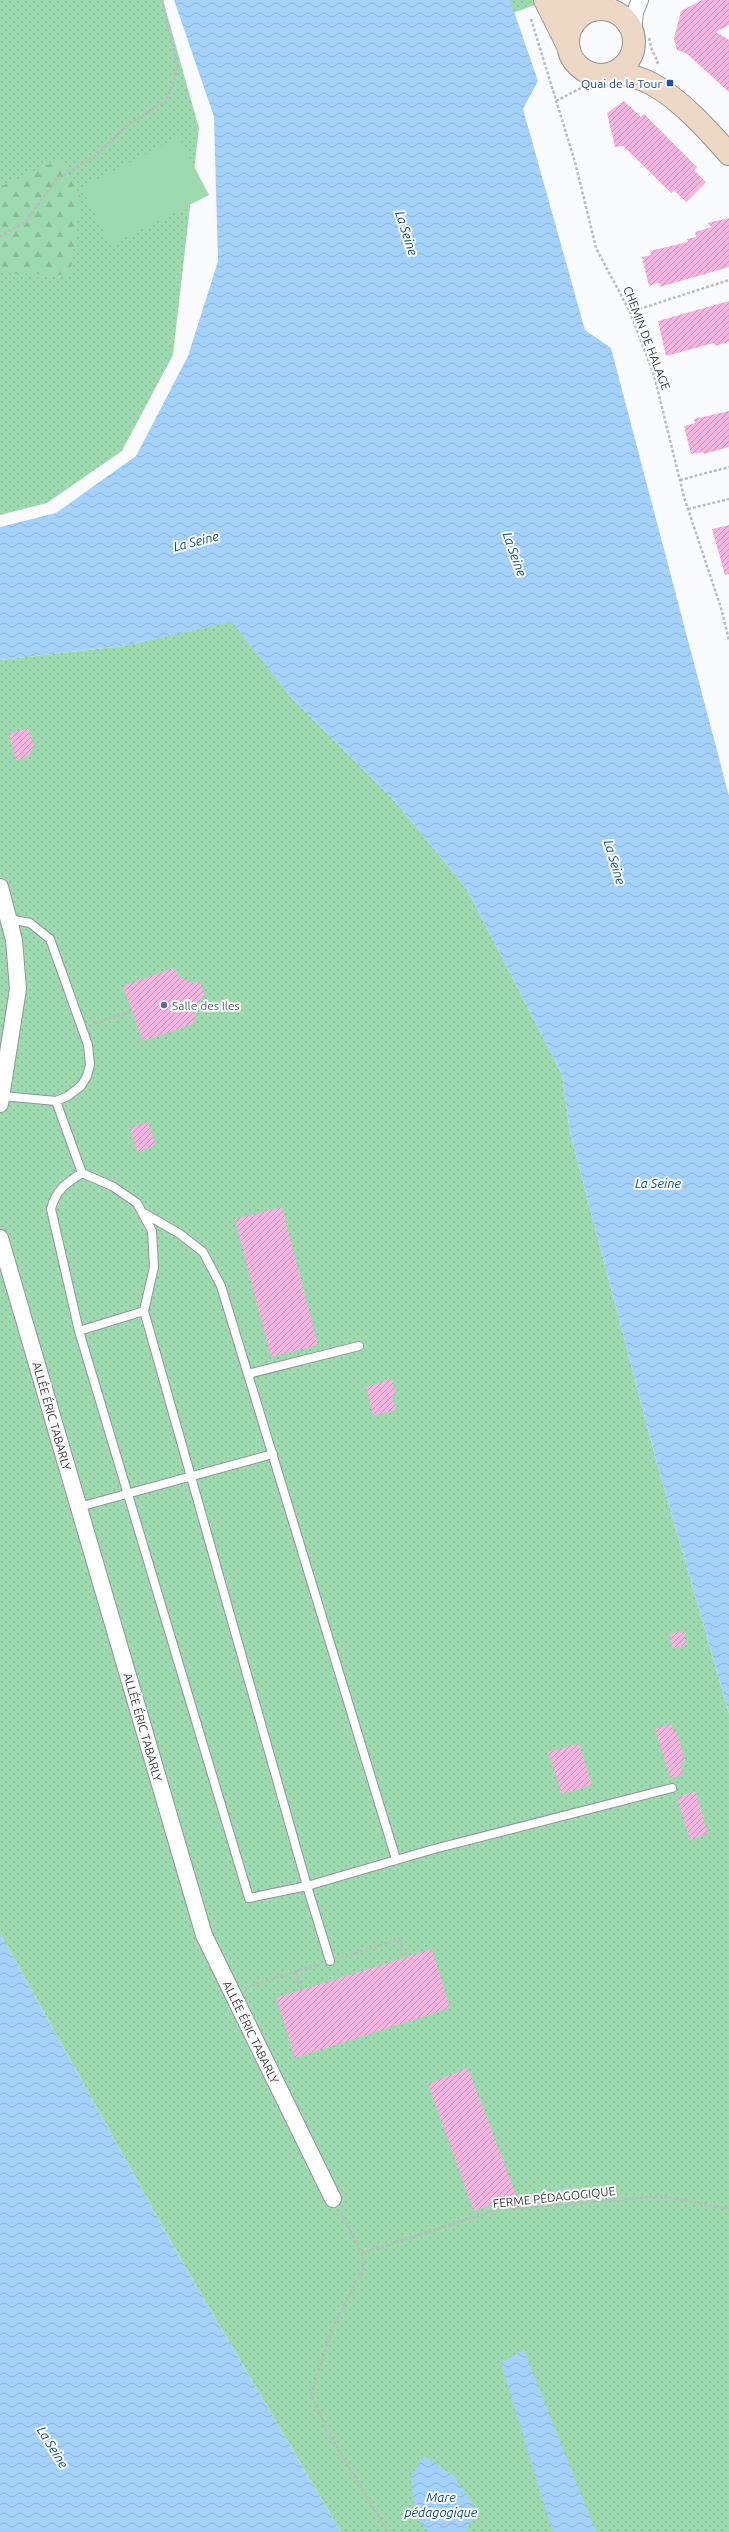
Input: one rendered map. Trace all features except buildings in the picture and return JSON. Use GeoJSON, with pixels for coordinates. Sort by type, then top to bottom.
{"type":"FeatureCollection","features":[{"type":"Feature","properties":{"kind":"main road"},"geometry":{"type":"LineString","coordinates":[[545,0],[576,62],[588,72],[598,74],[614,72],[652,83],[665,92],[710,132],[729,154]]}},
{"type":"Feature","properties":{"kind":"main road"},"geometry":{"type":"LineString","coordinates":[[558,0],[572,7],[598,6],[616,13],[628,23],[639,57],[665,92]]}},
{"type":"Feature","properties":{"kind":"main road"},"geometry":{"type":"LineString","coordinates":[[569,48],[571,27],[577,19],[598,6]]}},
{"type":"Feature","properties":{"kind":"main road"},"geometry":{"type":"LineString","coordinates":[[614,72],[629,58],[633,38]]}},
{"type":"Feature","properties":{"kind":"street"},"geometry":{"type":"LineString","coordinates":[[633,38],[635,12],[640,0]]}},
{"type":"Feature","properties":{"kind":"street"},"geometry":{"type":"LineString","coordinates":[[0,887],[14,940],[18,989],[1,1100]]}},
{"type":"Feature","properties":{"kind":"street","name":"ALLÉE ÉRIC TABARLY"},"geometry":{"type":"LineString","coordinates":[[0,1238],[204,1935],[333,2199]]}},
{"type":"Feature","properties":{"kind":"lane"},"geometry":{"type":"LineString","coordinates":[[1,1100],[56,1101],[68,1096],[81,1086],[87,1076],[90,1065],[88,1045],[50,939],[30,923],[8,919]]}},
{"type":"Feature","properties":{"kind":"lane"},"geometry":{"type":"LineString","coordinates":[[56,1101],[82,1174],[112,1186],[137,1203],[152,1231],[154,1267],[144,1311],[307,1886],[330,1961]]}},
{"type":"Feature","properties":{"kind":"lane"},"geometry":{"type":"LineString","coordinates":[[82,1174],[62,1185],[55,1195],[51,1209],[79,1331],[249,1898],[307,1886],[396,1859],[672,1788]]}},
{"type":"Feature","properties":{"kind":"lane"},"geometry":{"type":"LineString","coordinates":[[142,1211],[180,1234],[203,1252],[222,1286],[396,1859]]}},
{"type":"Feature","properties":{"kind":"lane"},"geometry":{"type":"LineString","coordinates":[[79,1331],[144,1311]]}},
{"type":"Feature","properties":{"kind":"lane"},"geometry":{"type":"LineString","coordinates":[[248,1374],[359,1346]]}},
{"type":"Feature","properties":{"kind":"lane"},"geometry":{"type":"LineString","coordinates":[[79,1507],[192,1478],[273,1454]]}},
{"type":"Feature","properties":{"kind":"path"},"geometry":{"type":"LineString","coordinates":[[0,237],[25,222],[57,179],[92,158],[129,124],[166,101],[178,69],[162,0]]}},
{"type":"Feature","properties":{"kind":"path","name":"CHEMIN DE HALAGE"},"geometry":{"type":"LineString","coordinates":[[529,14],[575,162],[596,248],[630,312],[654,375],[688,509],[721,608],[729,640]]}},
{"type":"Feature","properties":{"kind":"path"},"geometry":{"type":"LineString","coordinates":[[630,312],[729,280]]}},
{"type":"Feature","properties":{"kind":"path"},"geometry":{"type":"LineString","coordinates":[[680,480],[729,467]]}},
{"type":"Feature","properties":{"kind":"path"},"geometry":{"type":"LineString","coordinates":[[688,509],[729,499]]}},
{"type":"Feature","properties":{"kind":"path"},"geometry":{"type":"LineString","coordinates":[[82,1029],[132,1011]]}},
{"type":"Feature","properties":{"kind":"path"},"geometry":{"type":"LineString","coordinates":[[296,1972],[302,1990]]}},
{"type":"Feature","properties":{"kind":"path","name":"FERME PÉDAGOGIQUE"},"geometry":{"type":"LineString","coordinates":[[362,2253],[496,2210],[660,2196],[729,2209]]}},
{"type":"Feature","properties":{"kind":"path"},"geometry":{"type":"LineString","coordinates":[[333,2199],[362,2253],[364,2267],[333,2327],[311,2394],[326,2429],[388,2532]]}},
{"type":"Feature","properties":{"kind":"green space"},"geometry":{"type":"Polygon","coordinates":[[[0,0],[163,0],[199,128],[173,355],[122,451],[47,503],[0,515],[0,0]]]}},
{"type":"Feature","properties":{"kind":"green space"},"geometry":{"type":"Polygon","coordinates":[[[503,0],[534,0],[535,5],[507,15],[503,0]]]}},
{"type":"Feature","properties":{"kind":"green space"},"geometry":{"type":"Polygon","coordinates":[[[179,137],[209,195],[111,245],[81,187],[179,137]]]}},
{"type":"Feature","properties":{"kind":"green space"},"geometry":{"type":"Polygon","coordinates":[[[61,159],[81,198],[70,275],[0,273],[0,187],[61,159]]]}},
{"type":"Feature","properties":{"kind":"green space"},"geometry":{"type":"Polygon","coordinates":[[[232,621],[291,697],[394,800],[467,889],[562,1074],[570,1132],[657,1463],[729,1713],[729,2532],[341,2532],[180,2258],[0,1933],[0,660],[123,646],[232,621]]]}},
{"type":"Feature","properties":{"kind":"water","name":"La Seine"},"geometry":{"type":"Polygon","coordinates":[[[174,0],[510,0],[538,81],[523,109],[585,330],[611,348],[729,796],[729,1713],[657,1463],[570,1132],[562,1074],[467,889],[394,800],[291,697],[232,622],[123,646],[0,660],[0,527],[56,513],[136,456],[188,356],[218,261],[214,117],[174,0]]]}},
{"type":"Feature","properties":{"kind":"water","name":"La Seine"},"geometry":{"type":"Polygon","coordinates":[[[0,1933],[180,2258],[341,2532],[0,2532],[0,1933]]]}},
{"type":"Feature","properties":{"kind":"water"},"geometry":{"type":"Polygon","coordinates":[[[524,2350],[596,2532],[553,2532],[551,2527],[501,2363],[524,2350]]]}},
{"type":"Feature","properties":{"kind":"water","name":"Mare pédagogique"},"geometry":{"type":"Polygon","coordinates":[[[424,2456],[454,2476],[477,2510],[466,2532],[428,2532],[415,2515],[411,2477],[424,2456]]]}},
{"type":"Feature","properties":{"kind":"place","name":"Quai de la Tour"},"geometry":{"type":"Point","coordinates":[670,83]}},
{"type":"Feature","properties":{"kind":"place","name":"Salle des Iles"},"geometry":{"type":"Point","coordinates":[164,1005]}}]}
